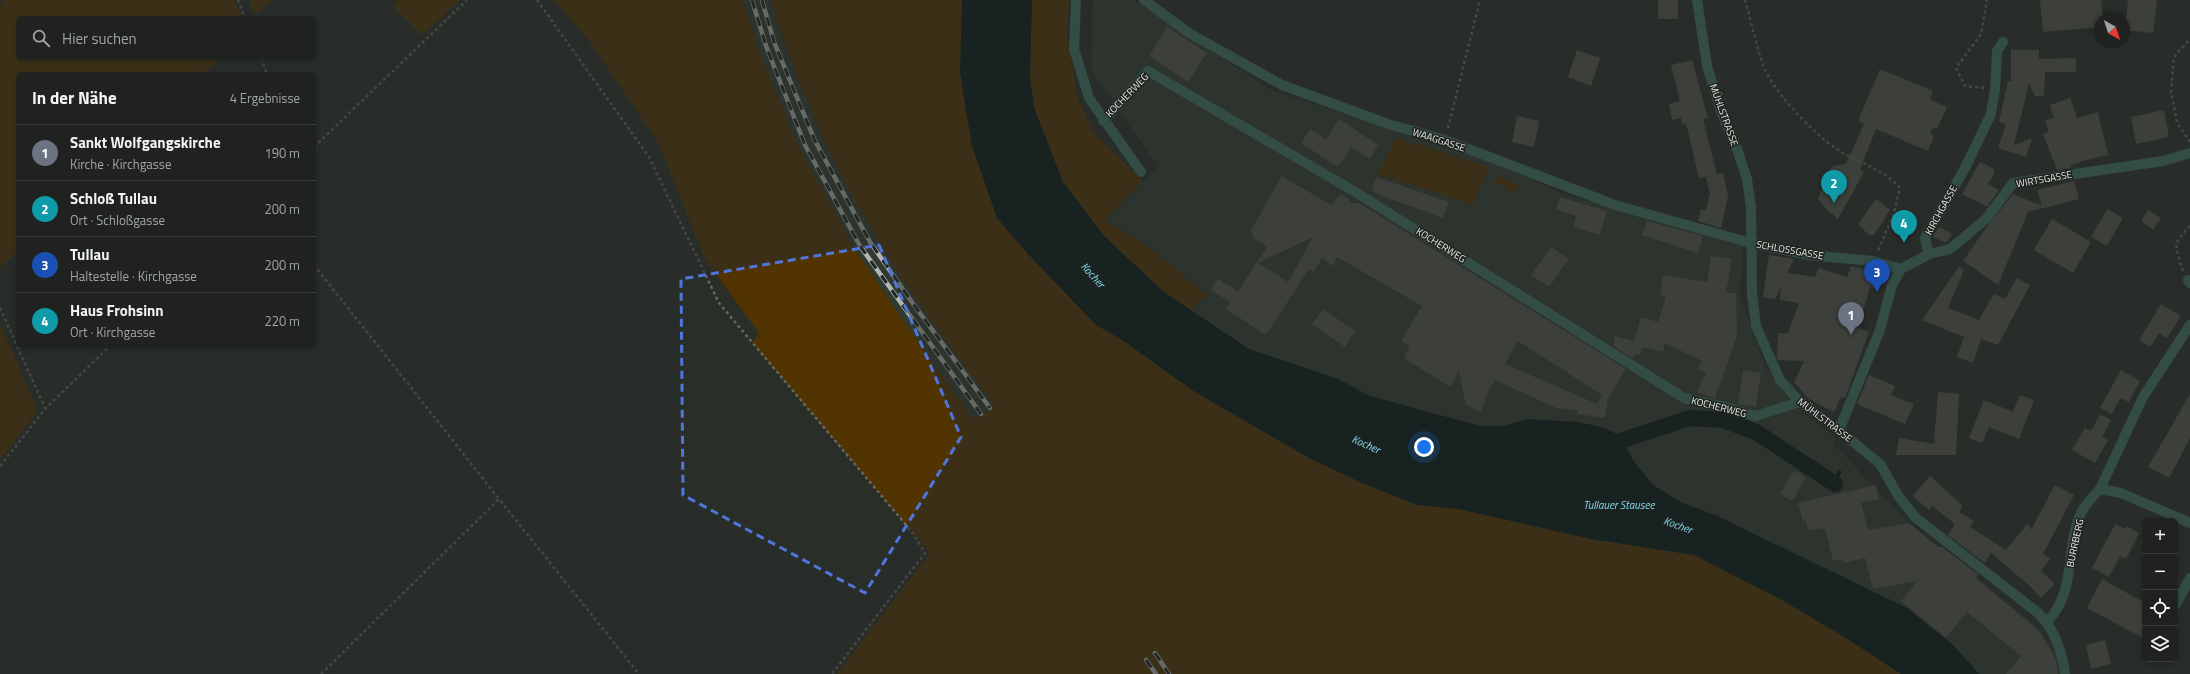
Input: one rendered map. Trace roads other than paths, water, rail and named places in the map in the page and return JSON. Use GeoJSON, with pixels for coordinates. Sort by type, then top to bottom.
{"type":"FeatureCollection","features":[{"type":"Feature","properties":{"kind":"street"},"geometry":{"type":"LineString","coordinates":[[1076,0],[1074,49],[1089,98],[1103,121],[1141,172]]}},
{"type":"Feature","properties":{"kind":"street","name":"WAAGGASSE"},"geometry":{"type":"LineString","coordinates":[[1144,0],[1189,33],[1282,85],[1388,124],[1445,140],[1615,205],[1751,243]]}},
{"type":"Feature","properties":{"kind":"street","name":"MÜHLSTRASSE"},"geometry":{"type":"LineString","coordinates":[[1697,0],[1707,66],[1722,114],[1737,149],[1747,179],[1751,208],[1752,295],[1756,326],[1780,380],[1800,402],[1839,430],[1880,464],[1899,497],[1916,518],[2037,612],[2047,622],[2062,656],[2065,674]]}},
{"type":"Feature","properties":{"kind":"street","name":"KIRCHGASSE"},"geometry":{"type":"LineString","coordinates":[[1929,254],[1925,238],[1965,168],[1991,114],[1995,89],[1997,51],[2003,42]]}},
{"type":"Feature","properties":{"kind":"street","name":"KOCHERWEG"},"geometry":{"type":"LineString","coordinates":[[1103,121],[1148,71],[1357,192],[1684,398],[1725,407],[1755,416],[1800,402]]}},
{"type":"Feature","properties":{"kind":"street","name":"WIRTSGASSE"},"geometry":{"type":"LineString","coordinates":[[1929,254],[1950,249],[1986,219],[2013,183],[2163,161],[2188,154]]}},
{"type":"Feature","properties":{"kind":"street","name":"SCHLOSSGASSE"},"geometry":{"type":"LineString","coordinates":[[1751,243],[1809,255],[1873,261],[1901,269]]}},
{"type":"Feature","properties":{"kind":"street"},"geometry":{"type":"LineString","coordinates":[[1839,430],[1880,330],[1892,285],[1901,269],[1929,254]]}},
{"type":"Feature","properties":{"kind":"street","name":"BURRBERG"},"geometry":{"type":"LineString","coordinates":[[2047,622],[2057,612],[2064,597],[2074,538],[2082,510],[2100,489],[2143,397],[2190,325]]}},
{"type":"Feature","properties":{"kind":"street"},"geometry":{"type":"LineString","coordinates":[[2100,489],[2121,493],[2190,523]]}},
{"type":"Feature","properties":{"kind":"street"},"geometry":{"type":"LineString","coordinates":[[2178,600],[2190,578]]}},
{"type":"Feature","properties":{"kind":"water"},"geometry":{"type":"Polygon","coordinates":[[[962,0],[1032,0],[1030,76],[1034,108],[1063,182],[1105,237],[1164,292],[1249,349],[1338,379],[1369,396],[1480,426],[1503,426],[1528,419],[1577,422],[1602,427],[1619,435],[1634,462],[1653,485],[1682,503],[1715,515],[1907,608],[1953,645],[1979,674],[1901,674],[1846,638],[1782,600],[1694,555],[1591,539],[1459,509],[1417,505],[1362,483],[1309,458],[1195,392],[1122,340],[1096,325],[1028,254],[997,218],[972,146],[960,73],[962,0]]]}},
{"type":"Feature","properties":{"kind":"waterway"},"geometry":{"type":"LineString","coordinates":[[1601,447],[1690,418],[1723,420],[1756,432],[1835,484]]}},
{"type":"Feature","properties":{"kind":"waterway"},"geometry":{"type":"LineString","coordinates":[[1835,484],[1839,472]]}},
{"type":"Feature","properties":{"kind":"railway"},"geometry":{"type":"LineString","coordinates":[[752,0],[766,46],[805,145],[860,246],[981,414]]}},
{"type":"Feature","properties":{"kind":"railway"},"geometry":{"type":"LineString","coordinates":[[762,0],[774,42],[815,141],[870,242],[914,305],[990,408]]}},
{"type":"Feature","properties":{"kind":"railway"},"geometry":{"type":"LineString","coordinates":[[1155,653],[1169,674]]}},
{"type":"Feature","properties":{"kind":"railway"},"geometry":{"type":"LineString","coordinates":[[1146,660],[1156,674]]}},
{"type":"Feature","properties":{"kind":"place","name":"Schloß Tullau"},"geometry":{"type":"Point","coordinates":[1834,203]}},
{"type":"Feature","properties":{"kind":"place","name":"Haus Frohsinn"},"geometry":{"type":"Point","coordinates":[1904,243]}},
{"type":"Feature","properties":{"kind":"place","name":"Tullau"},"geometry":{"type":"Point","coordinates":[1877,292]}},
{"type":"Feature","properties":{"kind":"place","name":"Sankt Wolfgangskirche"},"geometry":{"type":"Point","coordinates":[1851,335]}},
{"type":"Feature","properties":{"kind":"water label","name":"Kocher"},"geometry":{"type":"Point","coordinates":[1093,275]}},
{"type":"Feature","properties":{"kind":"water label","name":"Kocher"},"geometry":{"type":"Point","coordinates":[1366,444]}},
{"type":"Feature","properties":{"kind":"water label","name":"Tullauer Stausee"},"geometry":{"type":"Point","coordinates":[1619,505]}},
{"type":"Feature","properties":{"kind":"water label","name":"Kocher"},"geometry":{"type":"Point","coordinates":[1678,525]}}]}
